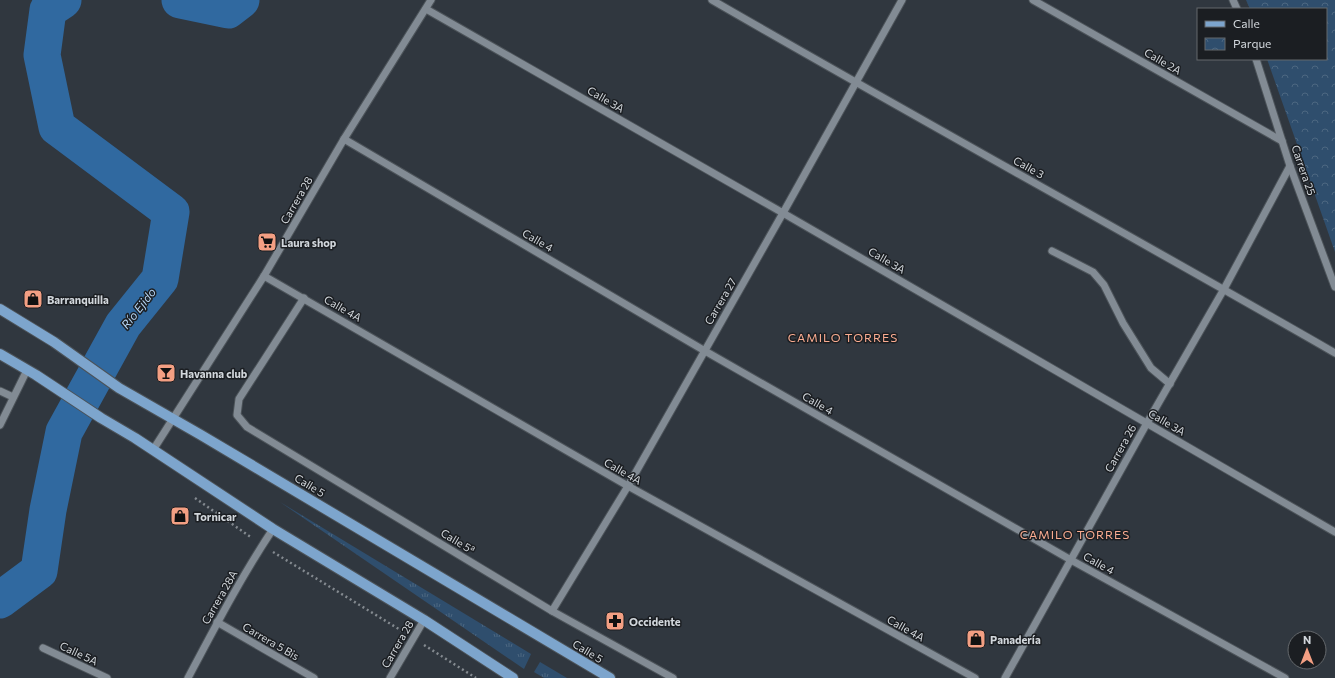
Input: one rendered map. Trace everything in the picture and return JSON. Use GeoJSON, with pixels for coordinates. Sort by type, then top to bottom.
{"type":"FeatureCollection","features":[{"type":"Feature","properties":{"kind":"main road","name":"Calle 5"},"geometry":{"type":"LineString","coordinates":[[0,308],[54,342],[119,388],[610,678]]}},
{"type":"Feature","properties":{"kind":"main road"},"geometry":{"type":"LineString","coordinates":[[0,354],[135,438],[273,529],[424,620],[513,678]]}},
{"type":"Feature","properties":{"kind":"street","name":"Carrera 28"},"geometry":{"type":"LineString","coordinates":[[153,450],[264,276],[344,139],[431,0]]}},
{"type":"Feature","properties":{"kind":"street","name":"Calle 3"},"geometry":{"type":"LineString","coordinates":[[712,0],[855,83],[1224,289],[1335,353]]}},
{"type":"Feature","properties":{"kind":"street","name":"Carrera 27"},"geometry":{"type":"LineString","coordinates":[[552,611],[628,486],[902,0]]}},
{"type":"Feature","properties":{"kind":"street","name":"Calle 2A"},"geometry":{"type":"LineString","coordinates":[[1033,0],[1282,141]]}},
{"type":"Feature","properties":{"kind":"street","name":"Calle 3A"},"geometry":{"type":"LineString","coordinates":[[426,10],[783,212],[1335,532]]}},
{"type":"Feature","properties":{"kind":"street","name":"Carrera 25"},"geometry":{"type":"LineString","coordinates":[[1256,60],[1290,166],[1335,287]]}},
{"type":"Feature","properties":{"kind":"street","name":"Calle 4"},"geometry":{"type":"LineString","coordinates":[[344,139],[704,351],[1071,560],[1285,678]]}},
{"type":"Feature","properties":{"kind":"street","name":"Carrera 26"},"geometry":{"type":"LineString","coordinates":[[1005,678],[1147,423],[1224,289],[1290,166]]}},
{"type":"Feature","properties":{"kind":"street"},"geometry":{"type":"LineString","coordinates":[[1052,251],[1093,272],[1104,285],[1123,323],[1151,368],[1170,384]]}},
{"type":"Feature","properties":{"kind":"street","name":"Calle 4A"},"geometry":{"type":"LineString","coordinates":[[264,276],[628,486],[975,678]]}},
{"type":"Feature","properties":{"kind":"street","name":"Calle 5ª"},"geometry":{"type":"LineString","coordinates":[[304,298],[239,399],[236,415],[247,427],[552,611],[674,678]]}},
{"type":"Feature","properties":{"kind":"street"},"geometry":{"type":"LineString","coordinates":[[0,425],[13,397],[30,372]]}},
{"type":"Feature","properties":{"kind":"street"},"geometry":{"type":"LineString","coordinates":[[0,391],[13,397]]}},
{"type":"Feature","properties":{"kind":"street","name":"Carrera 28A"},"geometry":{"type":"LineString","coordinates":[[188,678],[217,622],[273,529]]}},
{"type":"Feature","properties":{"kind":"street","name":"Carrera 28"},"geometry":{"type":"LineString","coordinates":[[390,678],[424,620]]}},
{"type":"Feature","properties":{"kind":"street","name":"Carrera 5 Bis"},"geometry":{"type":"LineString","coordinates":[[217,622],[314,678]]}},
{"type":"Feature","properties":{"kind":"street","name":"Calle 5A"},"geometry":{"type":"LineString","coordinates":[[43,648],[107,678]]}},
{"type":"Feature","properties":{"kind":"path"},"geometry":{"type":"LineString","coordinates":[[193,496],[262,545],[476,678]]}},
{"type":"Feature","properties":{"kind":"green space"},"geometry":{"type":"Polygon","coordinates":[[[1246,0],[1335,0],[1335,252],[1267,60],[1327,60],[1327,8],[1250,8],[1246,0]]]}},
{"type":"Feature","properties":{"kind":"green space"},"geometry":{"type":"Polygon","coordinates":[[[280,502],[531,654],[524,669],[280,502]]]}},
{"type":"Feature","properties":{"kind":"green space"},"geometry":{"type":"Polygon","coordinates":[[[540,662],[567,678],[544,678],[534,672],[540,662]]]}},
{"type":"Feature","properties":{"kind":"waterway","name":"Río Ejido"},"geometry":{"type":"LineString","coordinates":[[0,600],[39,571],[48,510],[64,432],[123,325],[160,279],[171,212],[57,127],[42,55],[48,10],[63,0]]}},
{"type":"Feature","properties":{"kind":"waterway","name":"Río Ejido"},"geometry":{"type":"LineString","coordinates":[[180,0],[228,10],[241,0]]}},
{"type":"Feature","properties":{"kind":"place","name":"Laura shop"},"geometry":{"type":"Point","coordinates":[267,242]}},
{"type":"Feature","properties":{"kind":"place","name":"Barranquilla"},"geometry":{"type":"Point","coordinates":[33,299]}},
{"type":"Feature","properties":{"kind":"place","name":"Havanna club"},"geometry":{"type":"Point","coordinates":[166,373]}},
{"type":"Feature","properties":{"kind":"place","name":"Tornicar"},"geometry":{"type":"Point","coordinates":[180,516]}},
{"type":"Feature","properties":{"kind":"place","name":"Occidente"},"geometry":{"type":"Point","coordinates":[615,621]}},
{"type":"Feature","properties":{"kind":"place","name":"Panadería"},"geometry":{"type":"Point","coordinates":[976,639]}},
{"type":"Feature","properties":{"kind":"district","name":"CAMILO TORRES"},"geometry":{"type":"Point","coordinates":[843,337]}},
{"type":"Feature","properties":{"kind":"district","name":"CAMILO TORRES"},"geometry":{"type":"Point","coordinates":[1075,534]}}]}
